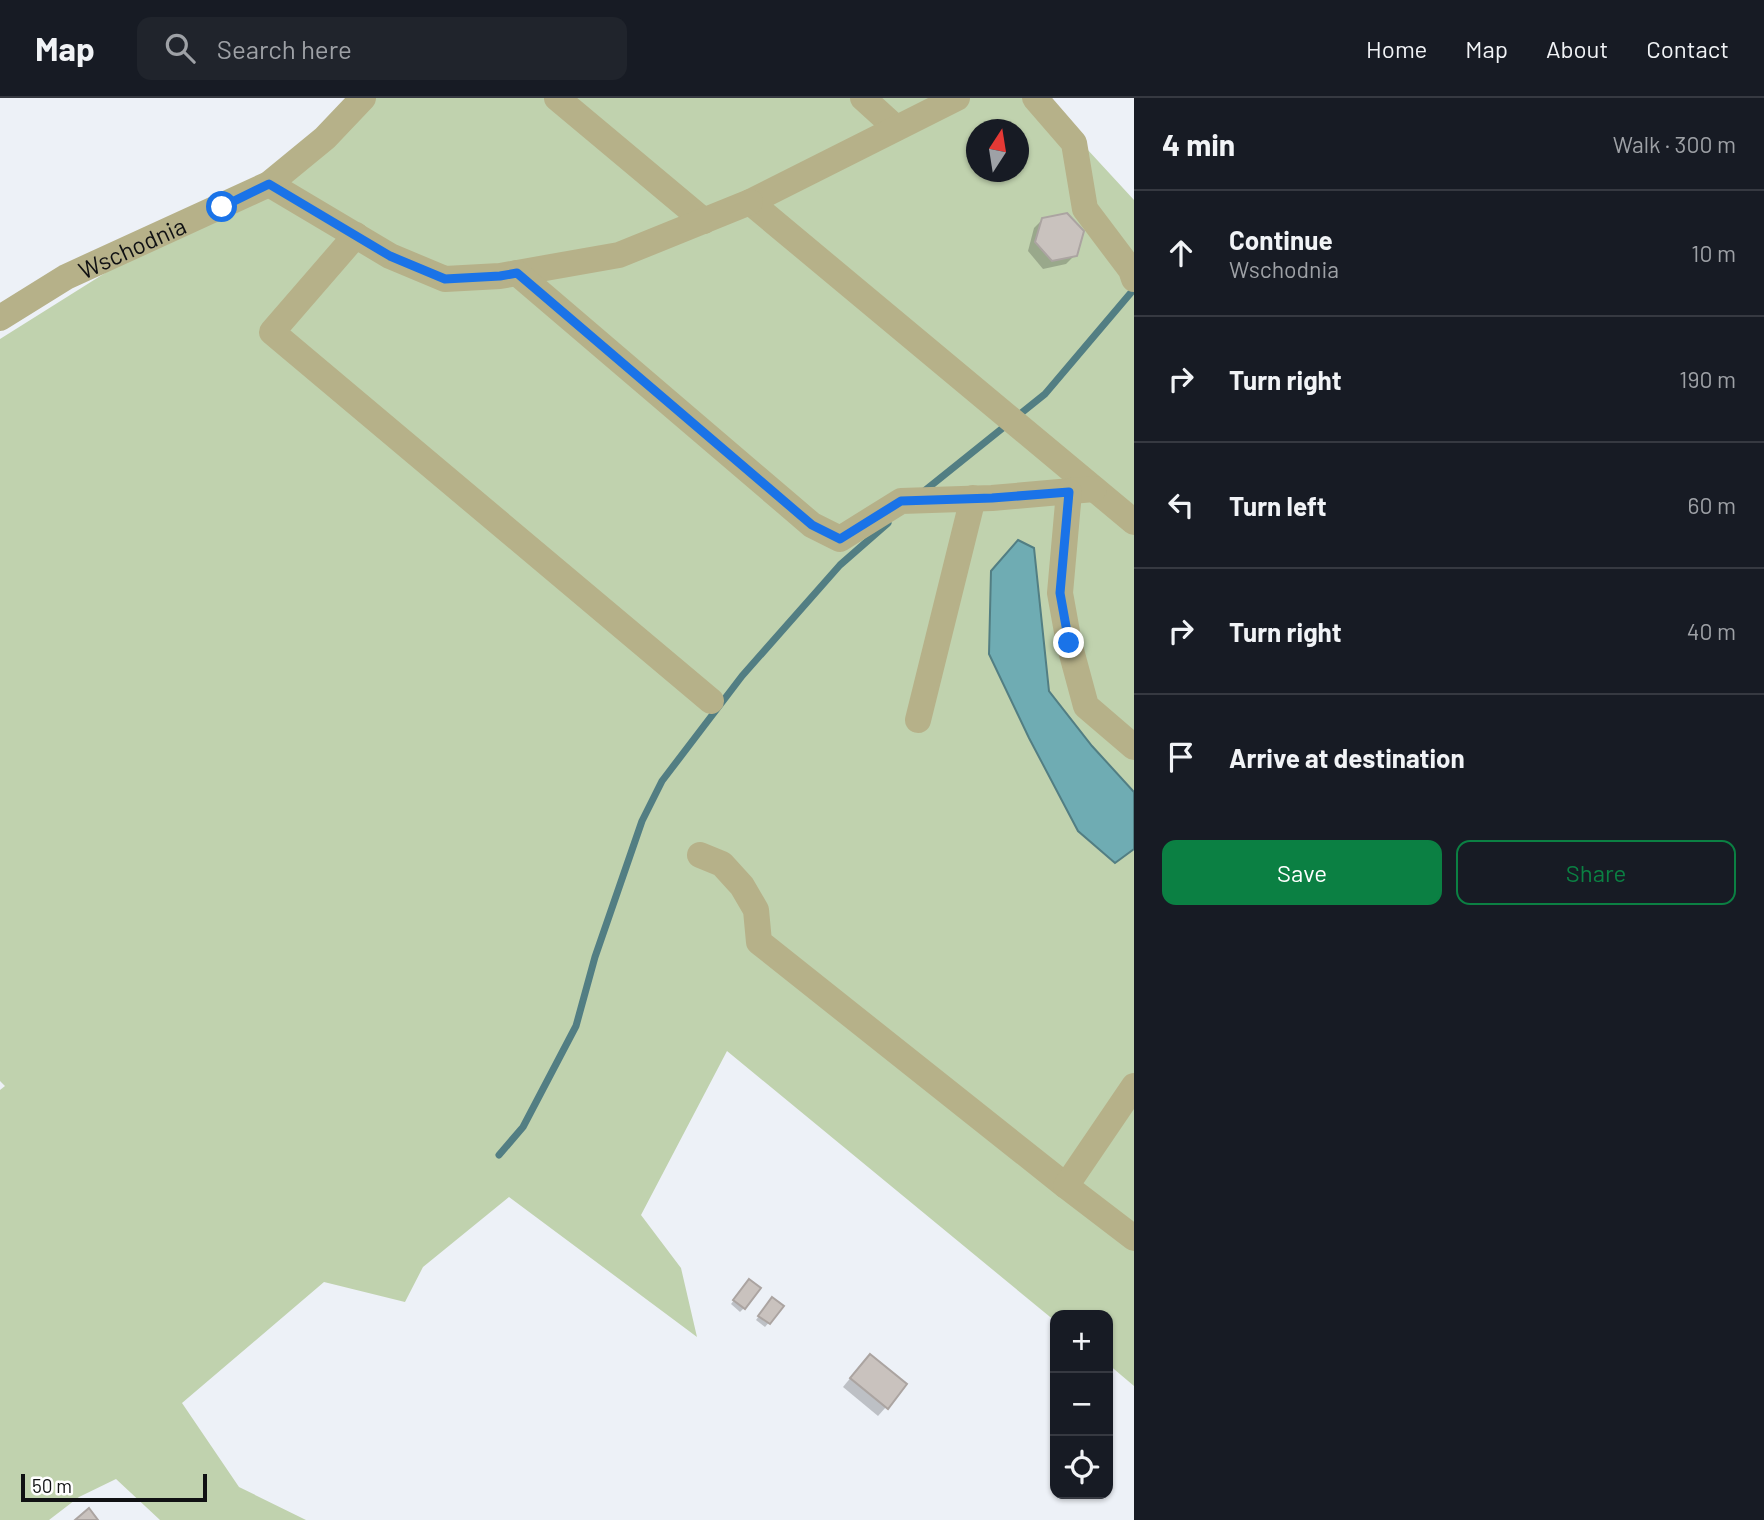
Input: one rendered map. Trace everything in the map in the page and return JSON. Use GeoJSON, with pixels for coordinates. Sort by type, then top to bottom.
{"type":"FeatureCollection","features":[{"type":"Feature","properties":{"kind":"street","name":"Wschodnia"},"geometry":{"type":"LineString","coordinates":[[0,318],[66,277],[269,184],[326,138],[363,98]]}},
{"type":"Feature","properties":{"kind":"street"},"geometry":{"type":"LineString","coordinates":[[557,98],[704,220]]}},
{"type":"Feature","properties":{"kind":"street"},"geometry":{"type":"LineString","coordinates":[[863,98],[897,128]]}},
{"type":"Feature","properties":{"kind":"street"},"geometry":{"type":"LineString","coordinates":[[269,184],[390,256],[445,279],[500,276],[618,255],[750,202],[957,98]]}},
{"type":"Feature","properties":{"kind":"street"},"geometry":{"type":"LineString","coordinates":[[1035,98],[1074,143],[1085,209],[1133,274]]}},
{"type":"Feature","properties":{"kind":"street"},"geometry":{"type":"LineString","coordinates":[[750,202],[1081,491],[1134,522]]}},
{"type":"Feature","properties":{"kind":"street"},"geometry":{"type":"LineString","coordinates":[[356,235],[272,332],[710,701]]}},
{"type":"Feature","properties":{"kind":"street"},"geometry":{"type":"LineString","coordinates":[[517,273],[812,525],[840,539],[901,501],[1081,491]]}},
{"type":"Feature","properties":{"kind":"street"},"geometry":{"type":"LineString","coordinates":[[1081,491],[1060,593],[1069,643],[1086,706],[1134,747]]}},
{"type":"Feature","properties":{"kind":"street"},"geometry":{"type":"LineString","coordinates":[[918,720],[973,498]]}},
{"type":"Feature","properties":{"kind":"street"},"geometry":{"type":"LineString","coordinates":[[700,855],[722,864],[742,886],[756,910],[759,942],[1134,1238]]}},
{"type":"Feature","properties":{"kind":"street"},"geometry":{"type":"LineString","coordinates":[[1066,1186],[1134,1086]]}},
{"type":"Feature","properties":{"kind":"green space"},"geometry":{"type":"Polygon","coordinates":[[[373,98],[1040,98],[1134,200],[1134,1386],[1113,1368],[1113,1310],[1050,1310],[1050,1317],[727,1051],[641,1215],[681,1268],[697,1337],[509,1197],[423,1267],[405,1302],[324,1282],[182,1403],[239,1487],[306,1520],[160,1520],[116,1479],[79,1497],[49,1520],[0,1520],[0,1090],[5,1086],[0,1081],[0,339],[137,253],[231,208],[373,98]]]}},
{"type":"Feature","properties":{"kind":"water"},"geometry":{"type":"Polygon","coordinates":[[[1018,540],[1034,548],[1049,691],[1092,746],[1134,792],[1134,849],[1115,863],[1078,831],[989,654],[991,571],[1018,540]]]}},
{"type":"Feature","properties":{"kind":"building"},"geometry":{"type":"Polygon","coordinates":[[[1067,213],[1084,231],[1077,256],[1052,261],[1035,242],[1042,218],[1067,213]]]}},
{"type":"Feature","properties":{"kind":"building"},"geometry":{"type":"Polygon","coordinates":[[[749,1279],[761,1288],[745,1309],[733,1300],[749,1279]]]}},
{"type":"Feature","properties":{"kind":"building"},"geometry":{"type":"Polygon","coordinates":[[[772,1297],[784,1306],[770,1324],[758,1316],[772,1297]]]}},
{"type":"Feature","properties":{"kind":"building"},"geometry":{"type":"Polygon","coordinates":[[[870,1354],[907,1384],[888,1409],[850,1378],[870,1354]]]}},
{"type":"Feature","properties":{"kind":"building"},"geometry":{"type":"Polygon","coordinates":[[[89,1508],[98,1520],[75,1520],[89,1508]]]}},
{"type":"Feature","properties":{"kind":"waterway"},"geometry":{"type":"LineString","coordinates":[[923,492],[1045,394],[1134,289]]}},
{"type":"Feature","properties":{"kind":"waterway"},"geometry":{"type":"LineString","coordinates":[[499,1155],[523,1127],[576,1026],[595,957],[642,821],[662,781],[742,676],[840,565],[888,523]]}},
{"type":"Feature","properties":{"kind":"route"},"geometry":{"type":"LineString","coordinates":[[222,207],[269,184],[390,256],[445,279],[517,273],[812,525],[840,539],[901,501],[1069,492],[1060,593],[1069,643]]}}]}
